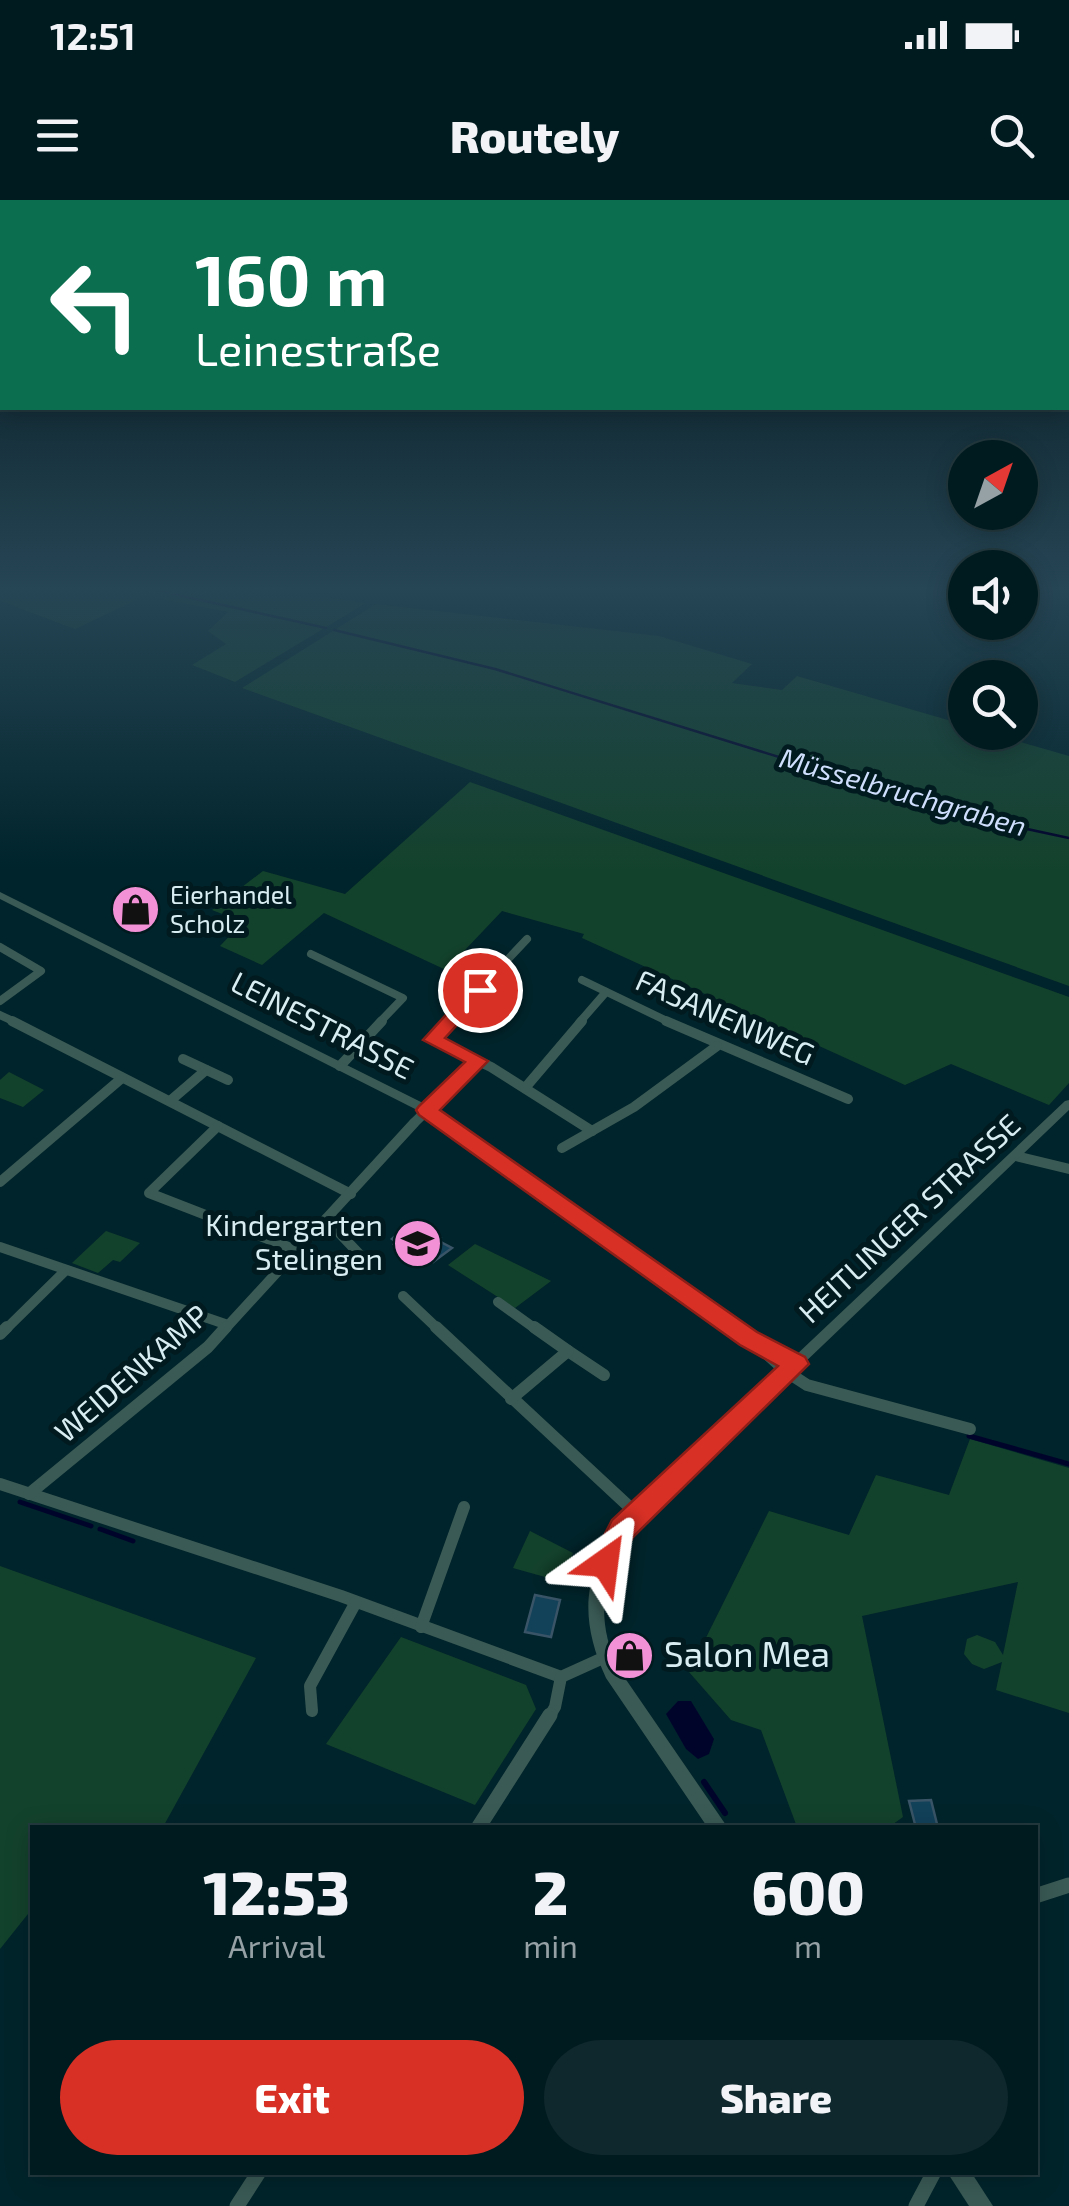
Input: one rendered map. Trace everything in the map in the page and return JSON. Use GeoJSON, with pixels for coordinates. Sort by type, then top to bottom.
{"type":"FeatureCollection","features":[{"type":"Feature","properties":{"kind":"street","name":"LEINESTRASSE"},"geometry":{"type":"LineString","coordinates":[[0,895],[426,1110],[792,1368]]}},
{"type":"Feature","properties":{"kind":"street"},"geometry":{"type":"LineString","coordinates":[[527,939],[432,1040],[478,1061],[592,1131]]}},
{"type":"Feature","properties":{"kind":"street"},"geometry":{"type":"LineString","coordinates":[[0,947],[42,971],[0,1001]]}},
{"type":"Feature","properties":{"kind":"street"},"geometry":{"type":"LineString","coordinates":[[311,954],[403,998],[340,1066]]}},
{"type":"Feature","properties":{"kind":"street","name":"FASANENWEG"},"geometry":{"type":"LineString","coordinates":[[582,980],[717,1046],[728,1046],[848,1099]]}},
{"type":"Feature","properties":{"kind":"street"},"geometry":{"type":"LineString","coordinates":[[525,1088],[606,992]]}},
{"type":"Feature","properties":{"kind":"street"},"geometry":{"type":"LineString","coordinates":[[0,1015],[351,1194]]}},
{"type":"Feature","properties":{"kind":"street"},"geometry":{"type":"LineString","coordinates":[[562,1148],[634,1108],[717,1046]]}},
{"type":"Feature","properties":{"kind":"street"},"geometry":{"type":"LineString","coordinates":[[183,1059],[228,1080]]}},
{"type":"Feature","properties":{"kind":"street","name":"WEIDENKAMP"},"geometry":{"type":"LineString","coordinates":[[28,1494],[208,1347],[426,1110],[478,1061]]}},
{"type":"Feature","properties":{"kind":"street"},"geometry":{"type":"LineString","coordinates":[[170,1100],[206,1070]]}},
{"type":"Feature","properties":{"kind":"street"},"geometry":{"type":"LineString","coordinates":[[0,1182],[122,1078]]}},
{"type":"Feature","properties":{"kind":"street","name":"HEITLINGER STRASSE"},"geometry":{"type":"LineString","coordinates":[[603,1658],[594,1621],[600,1582],[616,1537],[1069,1104]]}},
{"type":"Feature","properties":{"kind":"street"},"geometry":{"type":"LineString","coordinates":[[218,1126],[148,1193],[296,1250]]}},
{"type":"Feature","properties":{"kind":"street"},"geometry":{"type":"LineString","coordinates":[[1016,1156],[1069,1170]]}},
{"type":"Feature","properties":{"kind":"street"},"geometry":{"type":"LineString","coordinates":[[326,1219],[364,1259]]}},
{"type":"Feature","properties":{"kind":"street"},"geometry":{"type":"LineString","coordinates":[[0,1247],[228,1325]]}},
{"type":"Feature","properties":{"kind":"street"},"geometry":{"type":"LineString","coordinates":[[0,1334],[65,1270]]}},
{"type":"Feature","properties":{"kind":"street"},"geometry":{"type":"LineString","coordinates":[[403,1296],[637,1514]]}},
{"type":"Feature","properties":{"kind":"street"},"geometry":{"type":"LineString","coordinates":[[498,1302],[604,1375]]}},
{"type":"Feature","properties":{"kind":"street"},"geometry":{"type":"LineString","coordinates":[[512,1399],[568,1350]]}},
{"type":"Feature","properties":{"kind":"street"},"geometry":{"type":"LineString","coordinates":[[792,1368],[807,1385],[970,1430]]}},
{"type":"Feature","properties":{"kind":"street"},"geometry":{"type":"LineString","coordinates":[[0,1484],[356,1602],[561,1678],[603,1658],[717,1825]]}},
{"type":"Feature","properties":{"kind":"street"},"geometry":{"type":"LineString","coordinates":[[421,1627],[464,1507]]}},
{"type":"Feature","properties":{"kind":"street"},"geometry":{"type":"LineString","coordinates":[[312,1711],[310,1686],[356,1602]]}},
{"type":"Feature","properties":{"kind":"street"},"geometry":{"type":"LineString","coordinates":[[480,1825],[556,1706],[561,1678]]}},
{"type":"Feature","properties":{"kind":"street"},"geometry":{"type":"LineString","coordinates":[[1038,1895],[1069,1885]]}},
{"type":"Feature","properties":{"kind":"street"},"geometry":{"type":"LineString","coordinates":[[238,2206],[257,2175]]}},
{"type":"Feature","properties":{"kind":"street"},"geometry":{"type":"LineString","coordinates":[[916,2206],[932,2175]]}},
{"type":"Feature","properties":{"kind":"street"},"geometry":{"type":"LineString","coordinates":[[960,2175],[982,2206]]}},
{"type":"Feature","properties":{"kind":"green space"},"geometry":{"type":"Polygon","coordinates":[[[251,683],[732,683],[782,690],[790,683],[820,683],[948,720],[948,750],[1038,747],[1069,756],[1069,986],[242,688],[251,683]]]}},
{"type":"Feature","properties":{"kind":"green space"},"geometry":{"type":"Polygon","coordinates":[[[470,782],[1069,997],[1069,1083],[1049,1105],[951,1064],[905,1085],[582,938],[584,934],[502,911],[446,970],[324,913],[262,965],[220,946],[243,922],[212,910],[263,871],[345,894],[470,782]]]}},
{"type":"Feature","properties":{"kind":"green space"},"geometry":{"type":"Polygon","coordinates":[[[9,1072],[44,1090],[23,1107],[0,1098],[0,1080],[9,1072]]]}},
{"type":"Feature","properties":{"kind":"green space"},"geometry":{"type":"Polygon","coordinates":[[[106,1231],[140,1243],[120,1262],[113,1260],[98,1273],[72,1263],[106,1231]]]}},
{"type":"Feature","properties":{"kind":"green space"},"geometry":{"type":"Polygon","coordinates":[[[475,1244],[551,1281],[515,1308],[448,1265],[475,1244]]]}},
{"type":"Feature","properties":{"kind":"green space"},"geometry":{"type":"Polygon","coordinates":[[[970,1439],[1069,1468],[1069,1713],[996,1690],[1002,1662],[984,1669],[972,1664],[964,1654],[967,1639],[977,1635],[995,1642],[1003,1655],[1018,1582],[862,1616],[903,1817],[892,1825],[796,1825],[761,1730],[731,1720],[689,1672],[769,1511],[849,1535],[876,1475],[949,1495],[970,1439]]]}},
{"type":"Feature","properties":{"kind":"green space"},"geometry":{"type":"Polygon","coordinates":[[[530,1531],[573,1553],[563,1582],[513,1568],[530,1531]]]}},
{"type":"Feature","properties":{"kind":"green space"},"geometry":{"type":"Polygon","coordinates":[[[0,1566],[256,1658],[164,1825],[30,1825],[30,1912],[0,1949],[0,1566]]]}},
{"type":"Feature","properties":{"kind":"green space"},"geometry":{"type":"Polygon","coordinates":[[[401,1637],[526,1685],[536,1709],[475,1805],[326,1744],[401,1637]]]}},
{"type":"Feature","properties":{"kind":"water"},"geometry":{"type":"Polygon","coordinates":[[[678,1701],[691,1701],[714,1739],[709,1754],[698,1759],[686,1749],[666,1714],[678,1701]]]}},
{"type":"Feature","properties":{"kind":"building","name":"Kindergarten Stelingen"},"geometry":{"type":"Polygon","coordinates":[[[410,1223],[452,1248],[433,1262],[394,1244],[392,1239],[410,1223]]]}},
{"type":"Feature","properties":{"kind":"building"},"geometry":{"type":"Polygon","coordinates":[[[535,1595],[560,1600],[551,1637],[525,1632],[535,1595]]]}},
{"type":"Feature","properties":{"kind":"building"},"geometry":{"type":"Polygon","coordinates":[[[931,1800],[937,1825],[915,1825],[909,1801],[931,1800]]]}},
{"type":"Feature","properties":{"kind":"waterway","name":"Müsselbruchgraben"},"geometry":{"type":"LineString","coordinates":[[539,683],[976,818],[1069,838]]}},
{"type":"Feature","properties":{"kind":"waterway"},"geometry":{"type":"LineString","coordinates":[[969,1436],[1069,1464]]}},
{"type":"Feature","properties":{"kind":"waterway"},"geometry":{"type":"LineString","coordinates":[[20,1502],[91,1526]]}},
{"type":"Feature","properties":{"kind":"waterway"},"geometry":{"type":"LineString","coordinates":[[100,1529],[133,1541]]}},
{"type":"Feature","properties":{"kind":"waterway"},"geometry":{"type":"LineString","coordinates":[[704,1782],[725,1813]]}},
{"type":"Feature","properties":{"kind":"place","name":"Eierhandel Scholz"},"geometry":{"type":"Point","coordinates":[135,909]}},
{"type":"Feature","properties":{"kind":"place","name":"Kindergarten Stelingen"},"geometry":{"type":"Point","coordinates":[418,1243]}},
{"type":"Feature","properties":{"kind":"place","name":"Salon Mea"},"geometry":{"type":"Point","coordinates":[629,1655]}},
{"type":"Feature","properties":{"kind":"route"},"geometry":{"type":"LineString","coordinates":[[480,990],[432,1040],[478,1061],[426,1110],[748,1339],[796,1364],[622,1528],[605,1563]]}}]}
